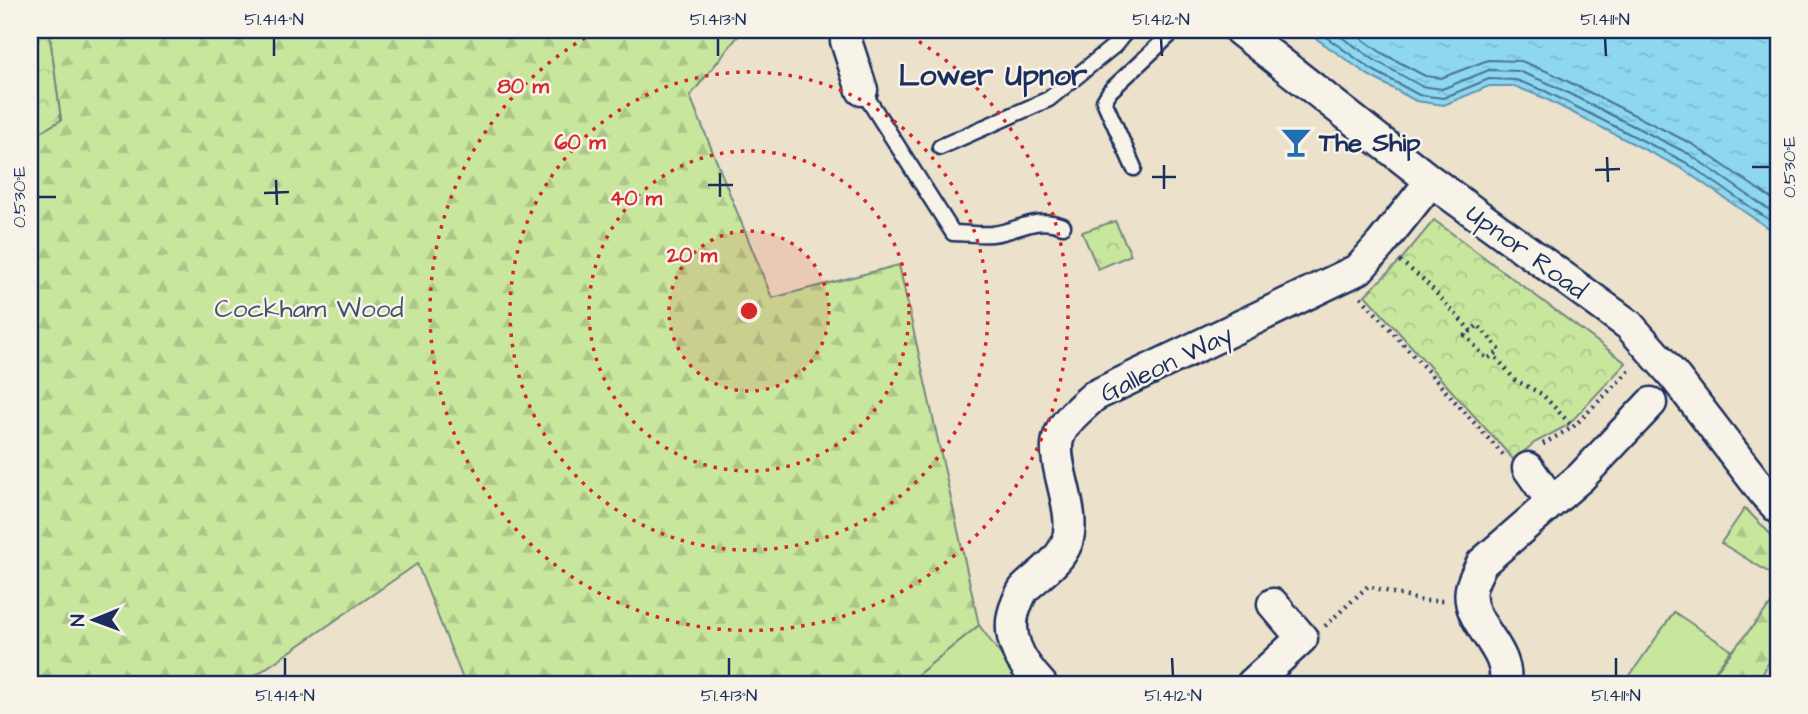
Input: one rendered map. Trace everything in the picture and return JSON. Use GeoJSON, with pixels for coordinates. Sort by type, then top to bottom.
{"type":"FeatureCollection","features":[{"type":"Feature","properties":{"kind":"street"},"geometry":{"type":"LineString","coordinates":[[848,30],[846,41],[862,90]]}},
{"type":"Feature","properties":{"kind":"street","name":"Upnor Road"},"geometry":{"type":"LineString","coordinates":[[1239,30],[1431,181],[1629,325],[1675,377],[1778,508]]}},
{"type":"Feature","properties":{"kind":"street","name":"Galleon Way"},"geometry":{"type":"LineString","coordinates":[[1041,684],[1019,658],[1012,637],[1011,615],[1023,591],[1045,572],[1067,542],[1069,512],[1059,464],[1058,438],[1069,420],[1094,396],[1343,278],[1364,265],[1431,181]]}},
{"type":"Feature","properties":{"kind":"street"},"geometry":{"type":"LineString","coordinates":[[1511,681],[1471,602],[1473,581],[1482,564],[1605,454],[1651,404]]}},
{"type":"Feature","properties":{"kind":"street"},"geometry":{"type":"LineString","coordinates":[[1523,458],[1552,502]]}},
{"type":"Feature","properties":{"kind":"street"},"geometry":{"type":"LineString","coordinates":[[1252,684],[1302,638],[1273,604]]}},
{"type":"Feature","properties":{"kind":"lane"},"geometry":{"type":"LineString","coordinates":[[940,147],[1049,99],[1115,45],[1127,30]]}},
{"type":"Feature","properties":{"kind":"lane"},"geometry":{"type":"LineString","coordinates":[[1134,168],[1104,101],[1110,91],[1175,30]]}},
{"type":"Feature","properties":{"kind":"lane"},"geometry":{"type":"LineString","coordinates":[[862,90],[953,233],[990,234],[1049,220],[1063,226]]}},
{"type":"Feature","properties":{"kind":"path"},"geometry":{"type":"LineString","coordinates":[[1381,244],[1425,281],[1471,331]]}},
{"type":"Feature","properties":{"kind":"path"},"geometry":{"type":"LineString","coordinates":[[1343,278],[1523,458],[1573,427],[1651,350]]}},
{"type":"Feature","properties":{"kind":"path"},"geometry":{"type":"LineString","coordinates":[[1478,325],[1500,350],[1487,359],[1465,335],[1471,331],[1478,325]]}},
{"type":"Feature","properties":{"kind":"path"},"geometry":{"type":"LineString","coordinates":[[1494,355],[1515,380],[1542,394],[1573,427]]}},
{"type":"Feature","properties":{"kind":"path"},"geometry":{"type":"LineString","coordinates":[[1302,638],[1321,629],[1368,586],[1422,601],[1471,602]]}},
{"type":"Feature","properties":{"kind":"green space"},"geometry":{"type":"Polygon","coordinates":[[[30,30],[49,30],[61,120],[30,138],[30,30]]]}},
{"type":"Feature","properties":{"kind":"green space","name":"Cockham Wood"},"geometry":{"type":"Polygon","coordinates":[[[49,30],[743,30],[690,96],[772,298],[899,265],[979,625],[906,684],[465,684],[417,564],[243,684],[30,684],[30,138],[61,120],[49,30]]]}},
{"type":"Feature","properties":{"kind":"green space"},"geometry":{"type":"Polygon","coordinates":[[[1434,220],[1626,363],[1568,425],[1534,443],[1514,460],[1365,295],[1400,261],[1434,220]]]}},
{"type":"Feature","properties":{"kind":"green space"},"geometry":{"type":"Polygon","coordinates":[[[1115,221],[1131,255],[1098,269],[1082,232],[1115,221]]]}},
{"type":"Feature","properties":{"kind":"green space"},"geometry":{"type":"Polygon","coordinates":[[[1745,508],[1778,542],[1778,578],[1721,543],[1745,508]]]}},
{"type":"Feature","properties":{"kind":"green space"},"geometry":{"type":"Polygon","coordinates":[[[1778,590],[1778,642],[1760,680],[1764,684],[1705,684],[1776,598],[1778,590]]]}},
{"type":"Feature","properties":{"kind":"green space"},"geometry":{"type":"Polygon","coordinates":[[[1674,612],[1731,650],[1705,684],[1624,684],[1674,612]]]}},
{"type":"Feature","properties":{"kind":"green space"},"geometry":{"type":"Polygon","coordinates":[[[979,625],[1022,684],[906,684],[979,625]]]}},
{"type":"Feature","properties":{"kind":"water"},"geometry":{"type":"Polygon","coordinates":[[[1304,30],[1778,30],[1778,235],[1681,168],[1542,97],[1514,86],[1489,86],[1444,105],[1416,101],[1368,75],[1304,30]]]}},
{"type":"Feature","properties":{"kind":"place","name":"The Ship"},"geometry":{"type":"Point","coordinates":[1296,142]}},
{"type":"Feature","properties":{"kind":"district","name":"Lower Upnor"},"geometry":{"type":"Point","coordinates":[993,75]}}]}
